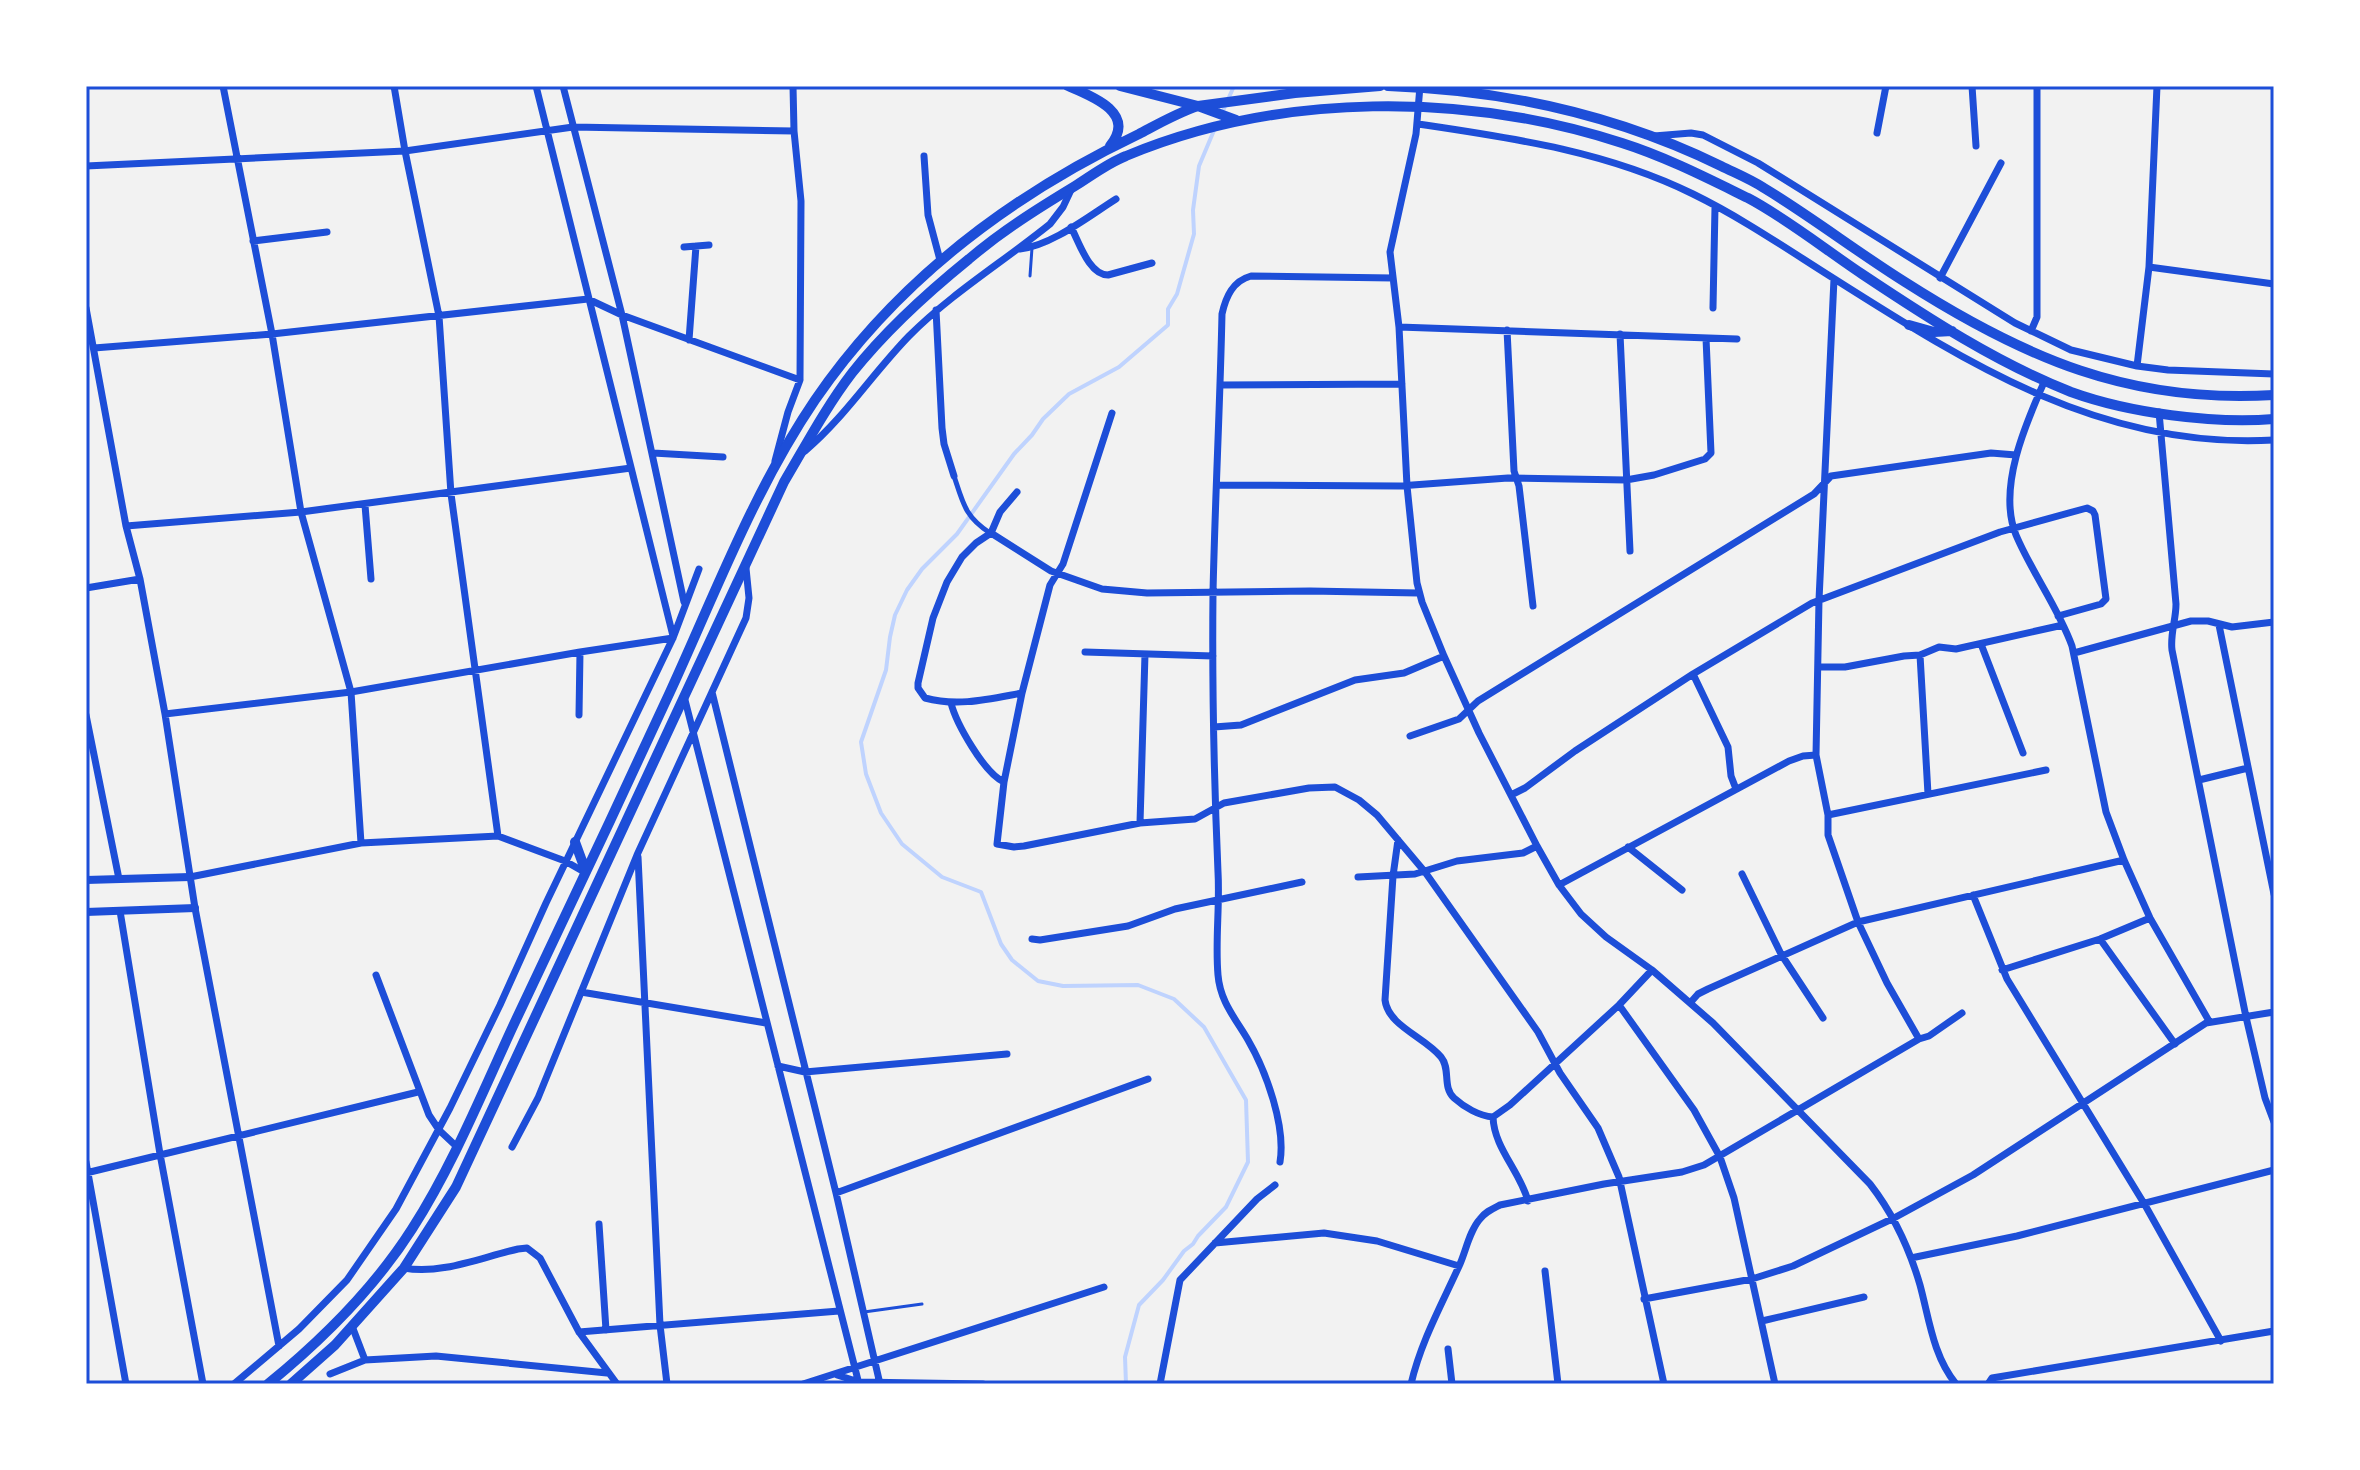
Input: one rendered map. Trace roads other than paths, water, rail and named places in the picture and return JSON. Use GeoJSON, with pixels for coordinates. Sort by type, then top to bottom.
{"type":"FeatureCollection","features":[{"type":"Feature","properties":{"kind":"main road"},"geometry":{"type":"LineString","coordinates":[[1068,86],[1101,101],[1110,109],[1117,121],[1118,131],[1108,147]]}},
{"type":"Feature","properties":{"kind":"main road"},"geometry":{"type":"LineString","coordinates":[[1120,86],[1212,107],[1295,93],[1380,86]]}},
{"type":"Feature","properties":{"kind":"main road"},"geometry":{"type":"LineString","coordinates":[[1388,86],[1446,88],[1555,106],[1630,127],[1694,153],[1762,187],[1904,282],[2038,356],[2114,382],[2168,392],[2219,397],[2274,395]]}},
{"type":"Feature","properties":{"kind":"main road"},"geometry":{"type":"LineString","coordinates":[[291,1384],[335,1345],[404,1268],[456,1187],[784,482],[826,410],[892,327],[944,279],[1004,230],[1122,157],[1208,128],[1298,111],[1419,105],[1551,123],[1625,143],[1687,168],[1754,201],[1895,296],[1952,331],[2045,380],[2087,397],[2159,412],[2222,420],[2274,419]]}},
{"type":"Feature","properties":{"kind":"main road"},"geometry":{"type":"LineString","coordinates":[[268,1384],[327,1331],[412,1229],[456,1146],[771,474],[813,403],[842,363],[879,319],[940,260],[1027,194],[1108,147],[1198,106]]}},
{"type":"Feature","properties":{"kind":"main road"},"geometry":{"type":"LineString","coordinates":[[1212,107],[1238,121]]}},
{"type":"Feature","properties":{"kind":"main road"},"geometry":{"type":"LineString","coordinates":[[1909,325],[1934,332],[1952,331]]}},
{"type":"Feature","properties":{"kind":"main road"},"geometry":{"type":"LineString","coordinates":[[575,842],[586,872]]}},
{"type":"Feature","properties":{"kind":"street"},"geometry":{"type":"LineString","coordinates":[[223,86],[272,334],[301,512],[351,692],[361,843]]}},
{"type":"Feature","properties":{"kind":"street"},"geometry":{"type":"LineString","coordinates":[[394,86],[439,316],[451,494],[498,836]]}},
{"type":"Feature","properties":{"kind":"street"},"geometry":{"type":"LineString","coordinates":[[536,86],[673,638]]}},
{"type":"Feature","properties":{"kind":"street"},"geometry":{"type":"LineString","coordinates":[[563,86],[622,315],[685,604]]}},
{"type":"Feature","properties":{"kind":"street"},"geometry":{"type":"LineString","coordinates":[[771,474],[800,380],[801,201],[793,86]]}},
{"type":"Feature","properties":{"kind":"street"},"geometry":{"type":"LineString","coordinates":[[1420,86],[1418,124],[1391,245],[1399,327],[1407,486],[1418,593],[1444,656],[1469,712],[1559,885],[1593,926],[1652,970],[1713,1023],[1870,1184],[1894,1218],[1911,1258],[1938,1350],[1956,1384]]}},
{"type":"Feature","properties":{"kind":"street"},"geometry":{"type":"LineString","coordinates":[[1877,133],[1886,86]]}},
{"type":"Feature","properties":{"kind":"street"},"geometry":{"type":"LineString","coordinates":[[1972,86],[1976,146]]}},
{"type":"Feature","properties":{"kind":"street"},"geometry":{"type":"LineString","coordinates":[[2031,331],[2037,317],[2037,86]]}},
{"type":"Feature","properties":{"kind":"street"},"geometry":{"type":"LineString","coordinates":[[2137,366],[2149,267],[2157,86]]}},
{"type":"Feature","properties":{"kind":"street"},"geometry":{"type":"LineString","coordinates":[[1418,124],[1574,150],[1637,170],[1693,194],[1969,362],[2038,395],[2096,417],[2160,432],[2223,441],[2274,440]]}},
{"type":"Feature","properties":{"kind":"street"},"geometry":{"type":"LineString","coordinates":[[86,166],[405,151],[573,127],[794,131]]}},
{"type":"Feature","properties":{"kind":"street"},"geometry":{"type":"LineString","coordinates":[[1652,136],[1703,135],[1758,163],[2015,323],[2071,350],[2137,366],[2274,374]]}},
{"type":"Feature","properties":{"kind":"street"},"geometry":{"type":"LineString","coordinates":[[924,156],[928,215],[940,260]]}},
{"type":"Feature","properties":{"kind":"street"},"geometry":{"type":"LineString","coordinates":[[1940,278],[2001,163]]}},
{"type":"Feature","properties":{"kind":"street"},"geometry":{"type":"LineString","coordinates":[[800,455],[825,434],[906,339],[936,310],[1050,224],[1072,188]]}},
{"type":"Feature","properties":{"kind":"street"},"geometry":{"type":"LineString","coordinates":[[1017,250],[1032,248],[1116,199]]}},
{"type":"Feature","properties":{"kind":"street"},"geometry":{"type":"LineString","coordinates":[[1713,308],[1715,207]]}},
{"type":"Feature","properties":{"kind":"street"},"geometry":{"type":"LineString","coordinates":[[1071,227],[1094,269],[1101,275],[1152,263]]}},
{"type":"Feature","properties":{"kind":"street"},"geometry":{"type":"LineString","coordinates":[[253,241],[327,232]]}},
{"type":"Feature","properties":{"kind":"street"},"geometry":{"type":"LineString","coordinates":[[684,247],[709,245]]}},
{"type":"Feature","properties":{"kind":"street"},"geometry":{"type":"LineString","coordinates":[[689,340],[696,246]]}},
{"type":"Feature","properties":{"kind":"street"},"geometry":{"type":"LineString","coordinates":[[2149,267],[2274,284]]}},
{"type":"Feature","properties":{"kind":"street"},"geometry":{"type":"LineString","coordinates":[[1280,1162],[1282,1144],[1271,1093],[1251,1044],[1232,1017],[1217,973],[1219,900],[1213,592],[1222,314],[1234,285],[1251,276],[1393,278]]}},
{"type":"Feature","properties":{"kind":"street"},"geometry":{"type":"LineString","coordinates":[[1834,279],[1819,600],[1816,755],[1828,815],[1828,835],[1858,922],[1893,995],[1919,1039]]}},
{"type":"Feature","properties":{"kind":"street"},"geometry":{"type":"LineString","coordinates":[[94,348],[272,334],[588,299],[622,315],[800,380]]}},
{"type":"Feature","properties":{"kind":"street"},"geometry":{"type":"LineString","coordinates":[[86,308],[126,526],[140,579],[195,908],[279,1346]]}},
{"type":"Feature","properties":{"kind":"street"},"geometry":{"type":"LineString","coordinates":[[936,310],[944,444],[965,510],[974,523],[1036,564],[1082,583],[1125,591],[1418,593]]}},
{"type":"Feature","properties":{"kind":"street"},"geometry":{"type":"LineString","coordinates":[[1399,327],[1737,339]]}},
{"type":"Feature","properties":{"kind":"street"},"geometry":{"type":"LineString","coordinates":[[1507,330],[1514,471],[1533,606]]}},
{"type":"Feature","properties":{"kind":"street"},"geometry":{"type":"LineString","coordinates":[[1620,334],[1630,551]]}},
{"type":"Feature","properties":{"kind":"street"},"geometry":{"type":"LineString","coordinates":[[1217,485],[1407,486],[1516,478],[1626,480],[1654,475],[1710,456],[1706,338]]}},
{"type":"Feature","properties":{"kind":"street"},"geometry":{"type":"LineString","coordinates":[[2045,380],[2016,455],[2010,508],[2013,527],[2074,653],[2103,801],[2124,860],[2150,918],[2209,1021]]}},
{"type":"Feature","properties":{"kind":"street"},"geometry":{"type":"LineString","coordinates":[[1220,385],[1402,384]]}},
{"type":"Feature","properties":{"kind":"street"},"geometry":{"type":"LineString","coordinates":[[2159,412],[2176,604],[2172,650],[2246,1017],[2265,1098],[2274,1122]]}},
{"type":"Feature","properties":{"kind":"street"},"geometry":{"type":"LineString","coordinates":[[1112,413],[1063,564],[1050,585],[1022,693],[1004,782],[997,844],[1024,846],[1140,823],[1195,819],[1224,803],[1295,790],[1335,787],[1359,800],[1377,815],[1425,872],[1538,1032],[1560,1073],[1598,1128],[1619,1182],[1664,1384]]}},
{"type":"Feature","properties":{"kind":"street"},"geometry":{"type":"LineString","coordinates":[[653,453],[723,457]]}},
{"type":"Feature","properties":{"kind":"street"},"geometry":{"type":"LineString","coordinates":[[1410,736],[1459,719],[1478,701],[1814,494],[1836,474],[1991,453],[2016,455]]}},
{"type":"Feature","properties":{"kind":"street"},"geometry":{"type":"LineString","coordinates":[[126,526],[365,505],[631,468]]}},
{"type":"Feature","properties":{"kind":"street"},"geometry":{"type":"LineString","coordinates":[[1017,492],[1000,512],[991,533],[962,557],[947,582],[933,618],[918,688],[925,698],[951,703],[1022,693]]}},
{"type":"Feature","properties":{"kind":"street"},"geometry":{"type":"LineString","coordinates":[[365,505],[371,579]]}},
{"type":"Feature","properties":{"kind":"street"},"geometry":{"type":"LineString","coordinates":[[1511,795],[1693,674],[1819,600],[2013,527],[2083,508],[2093,511],[2106,599],[2101,604],[2058,616]]}},
{"type":"Feature","properties":{"kind":"street"},"geometry":{"type":"LineString","coordinates":[[512,1147],[538,1098],[637,855],[749,607],[746,564]]}},
{"type":"Feature","properties":{"kind":"street"},"geometry":{"type":"LineString","coordinates":[[234,1384],[299,1329],[347,1280],[396,1209],[439,1130],[500,1005],[565,861],[673,638],[699,569]]}},
{"type":"Feature","properties":{"kind":"street"},"geometry":{"type":"LineString","coordinates":[[86,588],[140,579]]}},
{"type":"Feature","properties":{"kind":"street"},"geometry":{"type":"LineString","coordinates":[[2074,653],[2200,620],[2232,627],[2274,622]]}},
{"type":"Feature","properties":{"kind":"street"},"geometry":{"type":"LineString","coordinates":[[1818,667],[1845,667],[1920,655],[1939,647],[1956,649],[2063,625]]}},
{"type":"Feature","properties":{"kind":"street"},"geometry":{"type":"LineString","coordinates":[[2219,625],[2274,894]]}},
{"type":"Feature","properties":{"kind":"street"},"geometry":{"type":"LineString","coordinates":[[165,714],[351,692],[673,638]]}},
{"type":"Feature","properties":{"kind":"street"},"geometry":{"type":"LineString","coordinates":[[1981,644],[2023,753]]}},
{"type":"Feature","properties":{"kind":"street"},"geometry":{"type":"LineString","coordinates":[[579,715],[580,652]]}},
{"type":"Feature","properties":{"kind":"street"},"geometry":{"type":"LineString","coordinates":[[1085,652],[1213,656]]}},
{"type":"Feature","properties":{"kind":"street"},"geometry":{"type":"LineString","coordinates":[[1140,823],[1145,654]]}},
{"type":"Feature","properties":{"kind":"street"},"geometry":{"type":"LineString","coordinates":[[1920,655],[1928,794]]}},
{"type":"Feature","properties":{"kind":"street"},"geometry":{"type":"LineString","coordinates":[[1214,727],[1241,725],[1355,680],[1410,671],[1444,656]]}},
{"type":"Feature","properties":{"kind":"street"},"geometry":{"type":"LineString","coordinates":[[1693,674],[1728,747],[1731,776],[1736,789]]}},
{"type":"Feature","properties":{"kind":"street"},"geometry":{"type":"LineString","coordinates":[[712,692],[880,1384]]}},
{"type":"Feature","properties":{"kind":"street"},"geometry":{"type":"LineString","coordinates":[[684,696],[859,1383]]}},
{"type":"Feature","properties":{"kind":"street"},"geometry":{"type":"LineString","coordinates":[[951,703],[957,721],[980,759],[995,777],[1004,782]]}},
{"type":"Feature","properties":{"kind":"street"},"geometry":{"type":"LineString","coordinates":[[86,715],[119,879]]}},
{"type":"Feature","properties":{"kind":"street"},"geometry":{"type":"LineString","coordinates":[[1559,885],[1796,758],[1816,755]]}},
{"type":"Feature","properties":{"kind":"street"},"geometry":{"type":"LineString","coordinates":[[2199,780],[2248,768]]}},
{"type":"Feature","properties":{"kind":"street"},"geometry":{"type":"LineString","coordinates":[[1828,815],[2046,770]]}},
{"type":"Feature","properties":{"kind":"street"},"geometry":{"type":"LineString","coordinates":[[86,880],[190,877],[361,843],[498,836],[586,872]]}},
{"type":"Feature","properties":{"kind":"street"},"geometry":{"type":"LineString","coordinates":[[1398,840],[1393,876],[1386,1008],[1406,1030],[1424,1039],[1443,1059],[1452,1096],[1473,1111],[1493,1117]]}},
{"type":"Feature","properties":{"kind":"street"},"geometry":{"type":"LineString","coordinates":[[1358,877],[1425,872],[1457,861],[1523,853],[1537,846]]}},
{"type":"Feature","properties":{"kind":"street"},"geometry":{"type":"LineString","coordinates":[[1628,847],[1682,890]]}},
{"type":"Feature","properties":{"kind":"street"},"geometry":{"type":"LineString","coordinates":[[637,855],[660,1325],[667,1384]]}},
{"type":"Feature","properties":{"kind":"street"},"geometry":{"type":"LineString","coordinates":[[1690,1003],[1708,989],[1858,922],[2124,860]]}},
{"type":"Feature","properties":{"kind":"street"},"geometry":{"type":"LineString","coordinates":[[1742,874],[1781,954],[1823,1018]]}},
{"type":"Feature","properties":{"kind":"street"},"geometry":{"type":"LineString","coordinates":[[1032,939],[1128,926],[1175,909],[1302,882]]}},
{"type":"Feature","properties":{"kind":"street"},"geometry":{"type":"LineString","coordinates":[[1973,895],[2002,970],[2145,1205],[2221,1341]]}},
{"type":"Feature","properties":{"kind":"street"},"geometry":{"type":"LineString","coordinates":[[86,912],[195,908]]}},
{"type":"Feature","properties":{"kind":"street"},"geometry":{"type":"LineString","coordinates":[[120,911],[160,1154],[203,1384]]}},
{"type":"Feature","properties":{"kind":"street"},"geometry":{"type":"LineString","coordinates":[[2002,970],[2100,939],[2150,918]]}},
{"type":"Feature","properties":{"kind":"street"},"geometry":{"type":"LineString","coordinates":[[2100,939],[2175,1044]]}},
{"type":"Feature","properties":{"kind":"street"},"geometry":{"type":"LineString","coordinates":[[1493,1117],[1619,1005],[1652,970]]}},
{"type":"Feature","properties":{"kind":"street"},"geometry":{"type":"LineString","coordinates":[[376,975],[418,1092],[439,1130],[456,1146]]}},
{"type":"Feature","properties":{"kind":"street"},"geometry":{"type":"LineString","coordinates":[[581,992],[766,1023]]}},
{"type":"Feature","properties":{"kind":"street"},"geometry":{"type":"LineString","coordinates":[[1619,1005],[1694,1110],[1720,1157],[1734,1198],[1775,1384]]}},
{"type":"Feature","properties":{"kind":"street"},"geometry":{"type":"LineString","coordinates":[[1644,1299],[1752,1279],[1793,1266],[1894,1218],[1985,1167],[2209,1021],[2274,1012]]}},
{"type":"Feature","properties":{"kind":"street"},"geometry":{"type":"LineString","coordinates":[[1411,1384],[1427,1332],[1477,1221],[1486,1213],[1500,1205],[1682,1172],[1720,1157],[1919,1039],[1929,1036],[1962,1013]]}},
{"type":"Feature","properties":{"kind":"street"},"geometry":{"type":"LineString","coordinates":[[778,1066],[805,1072],[1007,1054]]}},
{"type":"Feature","properties":{"kind":"street"},"geometry":{"type":"LineString","coordinates":[[836,1193],[1148,1079]]}},
{"type":"Feature","properties":{"kind":"street"},"geometry":{"type":"LineString","coordinates":[[87,1172],[418,1092]]}},
{"type":"Feature","properties":{"kind":"street"},"geometry":{"type":"LineString","coordinates":[[1493,1117],[1494,1134],[1518,1174],[1528,1201]]}},
{"type":"Feature","properties":{"kind":"street"},"geometry":{"type":"LineString","coordinates":[[86,1162],[126,1384]]}},
{"type":"Feature","properties":{"kind":"street"},"geometry":{"type":"LineString","coordinates":[[1911,1258],[2145,1205],[2274,1170]]}},
{"type":"Feature","properties":{"kind":"street"},"geometry":{"type":"LineString","coordinates":[[1160,1384],[1180,1280],[1257,1199],[1275,1185]]}},
{"type":"Feature","properties":{"kind":"street"},"geometry":{"type":"LineString","coordinates":[[599,1224],[606,1330]]}},
{"type":"Feature","properties":{"kind":"street"},"geometry":{"type":"LineString","coordinates":[[1215,1243],[1324,1233],[1377,1241],[1459,1266]]}},
{"type":"Feature","properties":{"kind":"street"},"geometry":{"type":"LineString","coordinates":[[404,1268],[429,1270],[527,1248],[540,1258],[579,1332],[609,1378],[617,1384]]}},
{"type":"Feature","properties":{"kind":"street"},"geometry":{"type":"LineString","coordinates":[[1545,1271],[1558,1384]]}},
{"type":"Feature","properties":{"kind":"street"},"geometry":{"type":"LineString","coordinates":[[803,1384],[1104,1287]]}},
{"type":"Feature","properties":{"kind":"street"},"geometry":{"type":"LineString","coordinates":[[1762,1321],[1864,1297]]}},
{"type":"Feature","properties":{"kind":"street"},"geometry":{"type":"LineString","coordinates":[[579,1332],[839,1311]]}},
{"type":"Feature","properties":{"kind":"street"},"geometry":{"type":"LineString","coordinates":[[352,1326],[365,1360]]}},
{"type":"Feature","properties":{"kind":"street"},"geometry":{"type":"LineString","coordinates":[[1988,1384],[1992,1378],[2274,1331]]}},
{"type":"Feature","properties":{"kind":"street"},"geometry":{"type":"LineString","coordinates":[[1448,1349],[1452,1384]]}},
{"type":"Feature","properties":{"kind":"street"},"geometry":{"type":"LineString","coordinates":[[330,1374],[365,1360],[436,1356],[609,1378]]}},
{"type":"Feature","properties":{"kind":"street"},"geometry":{"type":"LineString","coordinates":[[835,1374],[859,1383],[983,1384]]}},
{"type":"Feature","properties":{"kind":"lane"},"geometry":{"type":"LineString","coordinates":[[1030,276],[1032,248]]}},
{"type":"Feature","properties":{"kind":"lane"},"geometry":{"type":"LineString","coordinates":[[864,1312],[922,1304]]}},
{"type":"Feature","properties":{"kind":"waterway"},"geometry":{"type":"LineString","coordinates":[[1222,113],[1234,86]]}},
{"type":"Feature","properties":{"kind":"waterway"},"geometry":{"type":"LineString","coordinates":[[1126,1384],[1125,1357],[1139,1305],[1226,1207],[1248,1162],[1246,1100],[1204,1027],[1174,999],[1138,985],[1063,986],[1038,981],[1012,960],[1001,944],[981,892],[942,877],[902,844],[881,813],[866,774],[861,742],[886,670],[895,615],[922,569],[957,534],[1043,419],[1069,394],[1119,367],[1168,325],[1168,309],[1177,294],[1194,234],[1193,210],[1199,166],[1215,128]]}}]}
